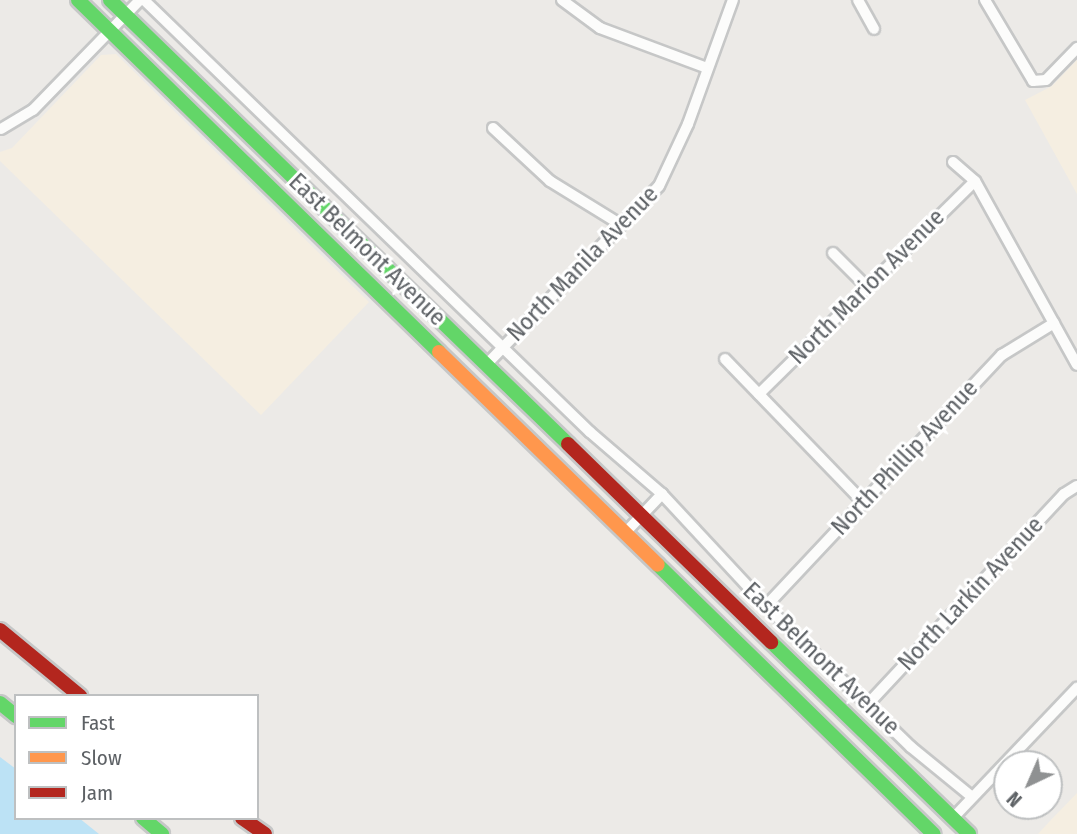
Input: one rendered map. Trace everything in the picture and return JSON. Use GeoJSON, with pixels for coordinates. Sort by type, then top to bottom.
{"type":"FeatureCollection","features":[{"type":"Feature","properties":{"kind":"main road","name":"East Belmont Avenue"},"geometry":{"type":"LineString","coordinates":[[78,0],[934,834]]}},
{"type":"Feature","properties":{"kind":"main road","name":"East Belmont Avenue"},"geometry":{"type":"LineString","coordinates":[[110,0],[969,834]]}},
{"type":"Feature","properties":{"kind":"main road"},"geometry":{"type":"LineString","coordinates":[[0,630],[78,694]]}},
{"type":"Feature","properties":{"kind":"main road"},"geometry":{"type":"LineString","coordinates":[[0,703],[14,714]]}},
{"type":"Feature","properties":{"kind":"main road"},"geometry":{"type":"LineString","coordinates":[[144,820],[160,834]]}},
{"type":"Feature","properties":{"kind":"main road"},"geometry":{"type":"LineString","coordinates":[[233,820],[250,834]]}},
{"type":"Feature","properties":{"kind":"main road"},"geometry":{"type":"LineString","coordinates":[[245,820],[265,834]]}},
{"type":"Feature","properties":{"kind":"street"},"geometry":{"type":"LineString","coordinates":[[1,129],[33,110],[142,0]]}},
{"type":"Feature","properties":{"kind":"street","name":"East Belmont Avenue"},"geometry":{"type":"LineString","coordinates":[[142,0],[503,347],[662,494],[766,606],[867,704],[972,797]]}},
{"type":"Feature","properties":{"kind":"street"},"geometry":{"type":"LineString","coordinates":[[562,0],[600,28],[707,68]]}},
{"type":"Feature","properties":{"kind":"street","name":"North Manila Avenue"},"geometry":{"type":"LineString","coordinates":[[485,366],[669,171],[733,0]]}},
{"type":"Feature","properties":{"kind":"street"},"geometry":{"type":"LineString","coordinates":[[858,0],[874,29]]}},
{"type":"Feature","properties":{"kind":"street"},"geometry":{"type":"LineString","coordinates":[[985,0],[1033,81],[1046,80],[1077,48]]}},
{"type":"Feature","properties":{"kind":"street"},"geometry":{"type":"LineString","coordinates":[[493,128],[550,181],[620,224]]}},
{"type":"Feature","properties":{"kind":"street"},"geometry":{"type":"LineString","coordinates":[[953,163],[975,181],[1077,365]]}},
{"type":"Feature","properties":{"kind":"street","name":"North Marion Avenue"},"geometry":{"type":"LineString","coordinates":[[759,394],[975,181]]}},
{"type":"Feature","properties":{"kind":"street"},"geometry":{"type":"LineString","coordinates":[[833,253],[867,287]]}},
{"type":"Feature","properties":{"kind":"street","name":"North Phillip Avenue"},"geometry":{"type":"LineString","coordinates":[[766,606],[1002,355],[1054,323]]}},
{"type":"Feature","properties":{"kind":"street"},"geometry":{"type":"LineString","coordinates":[[725,359],[864,503]]}},
{"type":"Feature","properties":{"kind":"street","name":"North Larkin Avenue"},"geometry":{"type":"LineString","coordinates":[[867,704],[1064,494],[1077,486]]}},
{"type":"Feature","properties":{"kind":"street"},"geometry":{"type":"LineString","coordinates":[[625,533],[662,494]]}},
{"type":"Feature","properties":{"kind":"street"},"geometry":{"type":"LineString","coordinates":[[953,818],[1077,688]]}},
{"type":"Feature","properties":{"kind":"shaded area"},"geometry":{"type":"Polygon","coordinates":[[[116,54],[369,302],[261,415],[0,161],[0,152],[12,148],[101,55],[116,54]]]}},
{"type":"Feature","properties":{"kind":"shaded area"},"geometry":{"type":"Polygon","coordinates":[[[1077,60],[1077,194],[1025,100],[1052,86],[1077,60]]]}},
{"type":"Feature","properties":{"kind":"shaded area"},"geometry":{"type":"Polygon","coordinates":[[[1077,793],[1077,834],[1038,834],[1051,820],[1063,820],[1063,808],[1077,793]]]}},
{"type":"Feature","properties":{"kind":"water"},"geometry":{"type":"Polygon","coordinates":[[[0,757],[14,768],[14,820],[82,820],[99,834],[0,834],[0,757]]]}},
{"type":"Feature","properties":{"kind":"traffic: fast"},"geometry":{"type":"LineString","coordinates":[[78,0],[439,352]]}},
{"type":"Feature","properties":{"kind":"traffic: fast"},"geometry":{"type":"LineString","coordinates":[[110,0],[568,444]]}},
{"type":"Feature","properties":{"kind":"traffic: fast"},"geometry":{"type":"LineString","coordinates":[[658,565],[934,834]]}},
{"type":"Feature","properties":{"kind":"traffic: fast"},"geometry":{"type":"LineString","coordinates":[[771,642],[969,834]]}},
{"type":"Feature","properties":{"kind":"traffic: fast"},"geometry":{"type":"LineString","coordinates":[[0,703],[14,714]]}},
{"type":"Feature","properties":{"kind":"traffic: fast"},"geometry":{"type":"LineString","coordinates":[[145,820],[162,834]]}},
{"type":"Feature","properties":{"kind":"traffic: slow"},"geometry":{"type":"LineString","coordinates":[[439,352],[658,565]]}},
{"type":"Feature","properties":{"kind":"traffic: jam"},"geometry":{"type":"LineString","coordinates":[[568,444],[771,642]]}},
{"type":"Feature","properties":{"kind":"traffic: jam"},"geometry":{"type":"LineString","coordinates":[[0,630],[78,694]]}},
{"type":"Feature","properties":{"kind":"traffic: jam"},"geometry":{"type":"LineString","coordinates":[[245,820],[265,834]]}}]}
